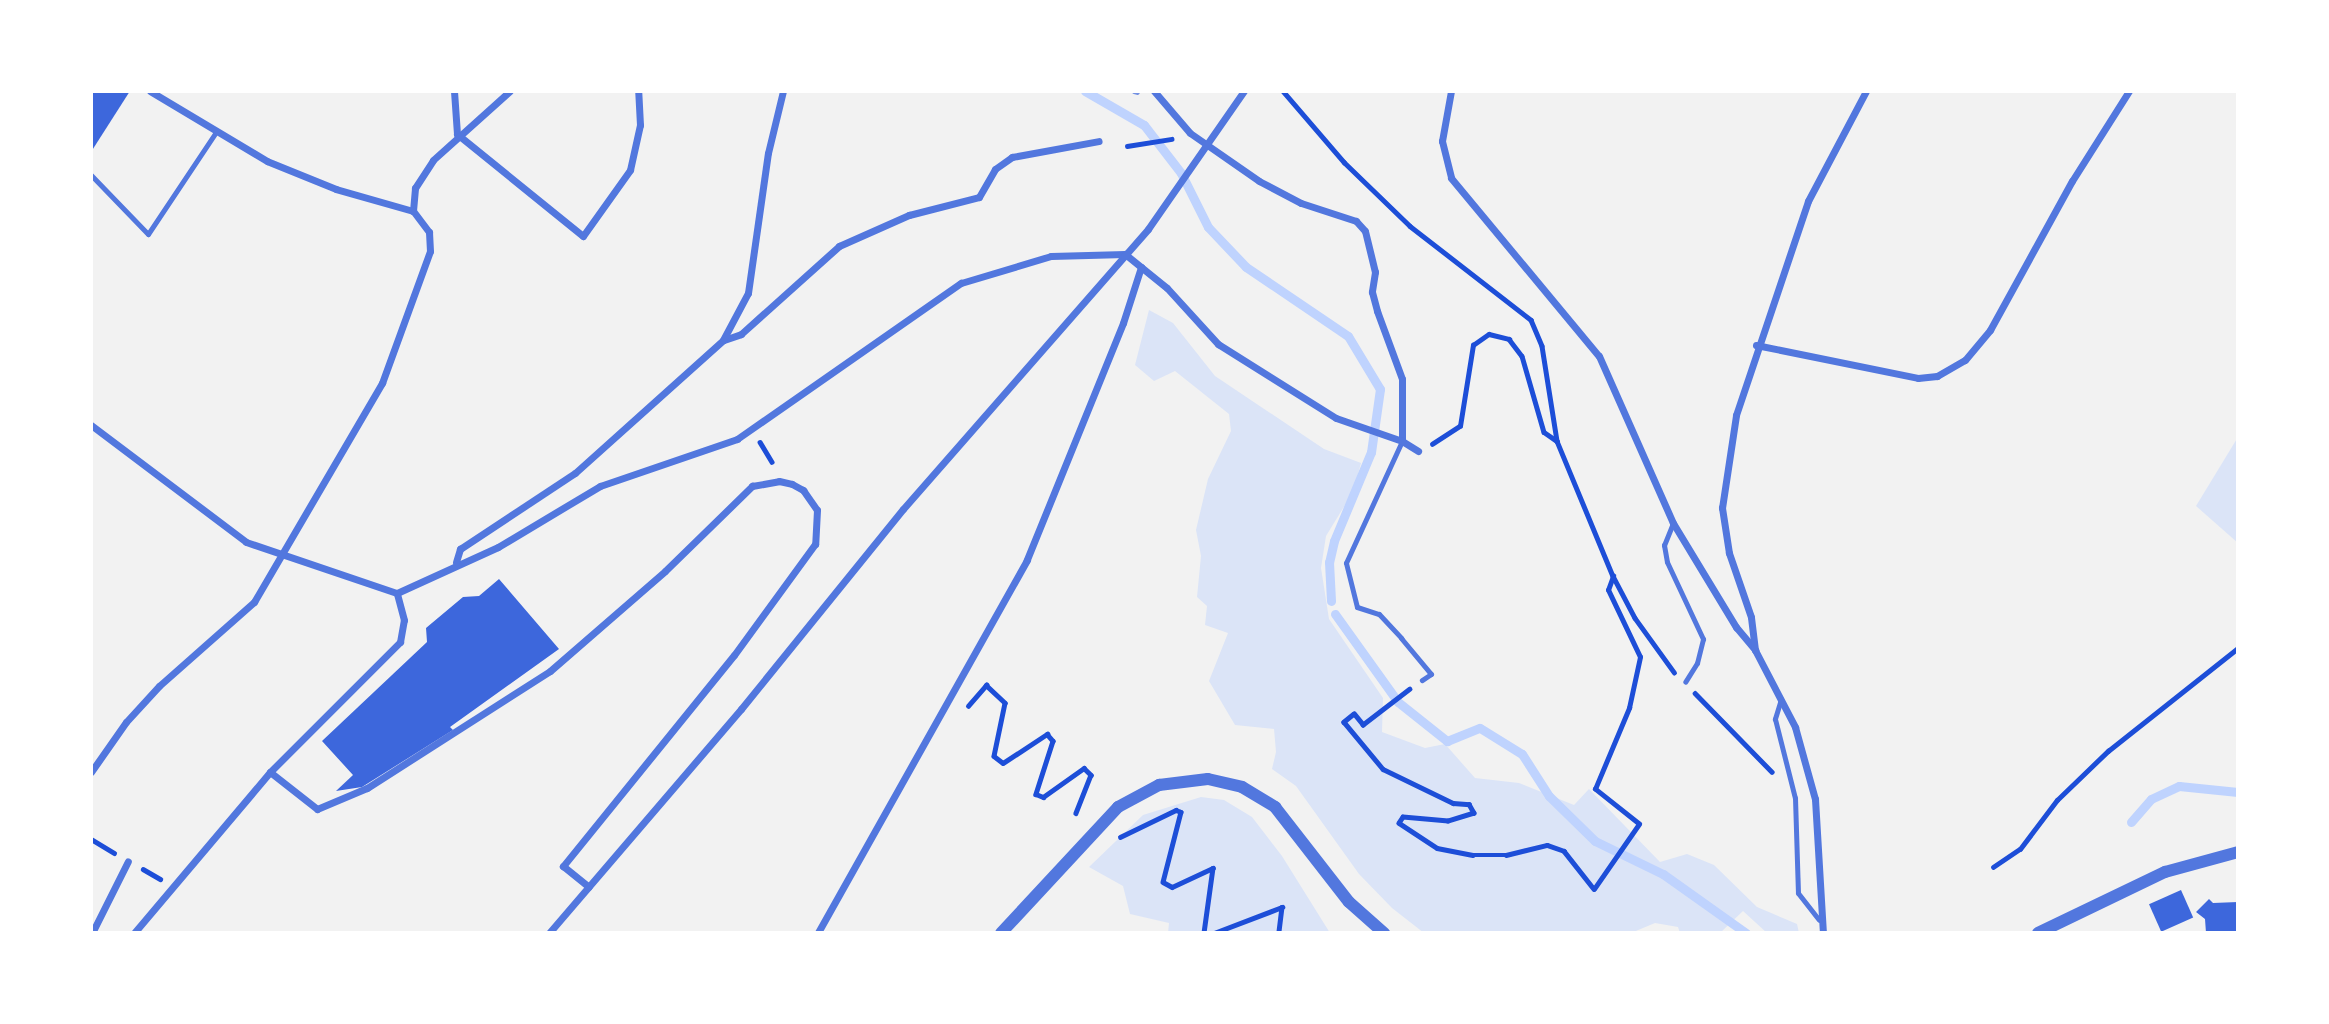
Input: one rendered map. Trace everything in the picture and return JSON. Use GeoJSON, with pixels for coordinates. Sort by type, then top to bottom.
{"type":"FeatureCollection","features":[{"type":"Feature","properties":{"kind":"street"},"geometry":{"type":"LineString","coordinates":[[91,772],[126,722],[159,686],[254,602],[284,555],[382,383],[430,251],[429,232],[413,211],[336,189],[267,161],[150,91]]}},
{"type":"Feature","properties":{"kind":"street"},"geometry":{"type":"LineString","coordinates":[[454,91],[457,135],[583,236],[630,170],[640,125],[638,91]]}},
{"type":"Feature","properties":{"kind":"street"},"geometry":{"type":"LineString","coordinates":[[413,211],[415,188],[457,135],[510,91]]}},
{"type":"Feature","properties":{"kind":"street"},"geometry":{"type":"LineString","coordinates":[[456,562],[460,549],[575,473],[723,340],[748,293],[764,199],[768,153],[783,91]]}},
{"type":"Feature","properties":{"kind":"street"},"geometry":{"type":"LineString","coordinates":[[1154,91],[1190,133],[1259,181],[1301,203],[1356,221],[1365,231],[1376,272],[1372,292],[1402,379],[1402,441]]}},
{"type":"Feature","properties":{"kind":"street"},"geometry":{"type":"LineString","coordinates":[[1451,91],[1442,141],[1451,178],[1599,356],[1673,523],[1736,627],[1755,650],[1795,727],[1815,799],[1819,920],[1823,933]]}},
{"type":"Feature","properties":{"kind":"street"},"geometry":{"type":"LineString","coordinates":[[1755,650],[1751,617],[1729,553],[1722,508],[1736,415],[1756,345],[1808,201],[1866,91]]}},
{"type":"Feature","properties":{"kind":"street"},"geometry":{"type":"LineString","coordinates":[[1756,345],[1918,378],[1951,369],[1990,330],[2066,192],[2129,91]]}},
{"type":"Feature","properties":{"kind":"street"},"geometry":{"type":"LineString","coordinates":[[549,933],[741,709],[903,509],[1148,229],[1242,94]]}},
{"type":"Feature","properties":{"kind":"street"},"geometry":{"type":"LineString","coordinates":[[723,340],[741,334],[839,246],[909,215],[979,197],[995,169],[1012,157],[1099,141]]}},
{"type":"Feature","properties":{"kind":"street"},"geometry":{"type":"LineString","coordinates":[[91,425],[246,542],[397,593],[456,562],[498,547],[600,486],[737,439],[961,283],[1051,256],[1125,254],[1167,288],[1218,344],[1358,428],[1387,435],[1418,451]]}},
{"type":"Feature","properties":{"kind":"street"},"geometry":{"type":"LineString","coordinates":[[818,933],[1027,561],[1074,453],[1141,267]]}},
{"type":"Feature","properties":{"kind":"street"},"geometry":{"type":"LineString","coordinates":[[270,772],[317,809],[367,788],[550,671],[665,571],[752,486],[779,481],[792,484],[803,490],[817,510],[816,544],[734,655],[563,866],[589,887]]}},
{"type":"Feature","properties":{"kind":"street"},"geometry":{"type":"LineString","coordinates":[[134,933],[270,772],[400,642],[404,620],[397,593]]}},
{"type":"Feature","properties":{"kind":"street"},"geometry":{"type":"LineString","coordinates":[[1000,933],[1118,807],[1159,785],[1208,779],[1242,787],[1275,807],[1349,902],[1384,933]]}},
{"type":"Feature","properties":{"kind":"street"},"geometry":{"type":"LineString","coordinates":[[2038,933],[2165,872],[2238,852]]}},
{"type":"Feature","properties":{"kind":"street"},"geometry":{"type":"LineString","coordinates":[[92,933],[128,861]]}},
{"type":"Feature","properties":{"kind":"lane"},"geometry":{"type":"LineString","coordinates":[[91,175],[148,234],[216,132]]}},
{"type":"Feature","properties":{"kind":"lane"},"geometry":{"type":"LineString","coordinates":[[1402,441],[1346,563],[1357,607],[1379,614],[1401,638],[1431,674],[1422,680]]}},
{"type":"Feature","properties":{"kind":"lane"},"geometry":{"type":"LineString","coordinates":[[1673,523],[1664,545],[1667,562],[1703,639],[1697,663],[1685,682]]}},
{"type":"Feature","properties":{"kind":"lane"},"geometry":{"type":"LineString","coordinates":[[1781,699],[1775,719],[1795,798],[1798,893],[1819,920]]}},
{"type":"Feature","properties":{"kind":"path"},"geometry":{"type":"LineString","coordinates":[[1283,91],[1344,162],[1410,226],[1462,271],[1531,320],[1542,346],[1557,441],[1614,576],[1662,660],[1685,682]]}},
{"type":"Feature","properties":{"kind":"path"},"geometry":{"type":"LineString","coordinates":[[1127,146],[1178,138]]}},
{"type":"Feature","properties":{"kind":"path"},"geometry":{"type":"LineString","coordinates":[[1453,434],[1460,426],[1469,351],[1483,336],[1496,334],[1518,349],[1544,432],[1557,441]]}},
{"type":"Feature","properties":{"kind":"path"},"geometry":{"type":"LineString","coordinates":[[759,440],[772,462]]}},
{"type":"Feature","properties":{"kind":"path"},"geometry":{"type":"LineString","coordinates":[[1415,686],[1363,725],[1354,714],[1344,722],[1363,749],[1398,779],[1453,803],[1469,804],[1474,813],[1448,821],[1403,817],[1399,822],[1437,848],[1472,855],[1506,855],[1547,845],[1564,851],[1594,889],[1601,883],[1639,824],[1595,789],[1629,708],[1640,657],[1608,590],[1614,576]]}},
{"type":"Feature","properties":{"kind":"path"},"geometry":{"type":"LineString","coordinates":[[1993,867],[2020,849],[2057,800],[2098,760],[2238,648]]}},
{"type":"Feature","properties":{"kind":"path"},"geometry":{"type":"LineString","coordinates":[[966,708],[986,685],[1005,703],[994,756],[1003,763],[1047,734],[1053,741],[1036,794],[1042,797],[1084,768],[1091,775],[1076,813]]}},
{"type":"Feature","properties":{"kind":"path"},"geometry":{"type":"LineString","coordinates":[[1699,698],[1745,749],[1779,777]]}},
{"type":"Feature","properties":{"kind":"path"},"geometry":{"type":"LineString","coordinates":[[1134,830],[1176,810],[1181,812],[1163,882],[1172,887],[1213,869],[1204,933]]}},
{"type":"Feature","properties":{"kind":"path"},"geometry":{"type":"LineString","coordinates":[[91,839],[128,861]]}},
{"type":"Feature","properties":{"kind":"path"},"geometry":{"type":"LineString","coordinates":[[1214,933],[1282,907],[1279,933]]}},
{"type":"Feature","properties":{"kind":"shaded area"},"geometry":{"type":"Polygon","coordinates":[[[1149,310],[1173,323],[1215,376],[1324,449],[1361,463],[1353,492],[1326,536],[1321,568],[1329,619],[1383,698],[1382,732],[1425,748],[1445,744],[1475,778],[1519,783],[1574,805],[1589,789],[1660,862],[1687,854],[1714,865],[1757,907],[1797,924],[1799,933],[1767,933],[1743,911],[1720,933],[1680,933],[1678,927],[1655,923],[1631,933],[1424,933],[1392,908],[1359,874],[1296,786],[1272,769],[1276,752],[1274,729],[1235,725],[1209,681],[1228,633],[1205,625],[1207,606],[1197,597],[1201,556],[1196,530],[1208,479],[1231,431],[1229,414],[1175,371],[1154,381],[1135,365],[1149,310]]]}},
{"type":"Feature","properties":{"kind":"shaded area"},"geometry":{"type":"Polygon","coordinates":[[[2238,437],[2238,543],[2196,506],[2238,437]]]}},
{"type":"Feature","properties":{"kind":"shaded area"},"geometry":{"type":"Polygon","coordinates":[[[1201,797],[1224,800],[1252,817],[1282,856],[1330,933],[1168,933],[1169,923],[1130,914],[1123,886],[1089,867],[1143,815],[1201,797]]]}},
{"type":"Feature","properties":{"kind":"building"},"geometry":{"type":"Polygon","coordinates":[[[91,91],[130,91],[91,152],[91,91]]]}},
{"type":"Feature","properties":{"kind":"building"},"geometry":{"type":"Polygon","coordinates":[[[499,579],[559,649],[450,727],[453,730],[362,787],[336,791],[353,775],[322,741],[427,642],[426,628],[463,597],[479,596],[499,579]]]}},
{"type":"Feature","properties":{"kind":"building"},"geometry":{"type":"Polygon","coordinates":[[[2181,890],[2193,917],[2161,932],[2149,904],[2181,890]]]}},
{"type":"Feature","properties":{"kind":"building"},"geometry":{"type":"Polygon","coordinates":[[[2209,899],[2213,903],[2238,902],[2238,933],[2206,933],[2205,919],[2196,912],[2209,899]]]}},
{"type":"Feature","properties":{"kind":"waterway"},"geometry":{"type":"LineString","coordinates":[[1085,91],[1144,125],[1181,173],[1208,227],[1246,267],[1348,336],[1380,389],[1371,452],[1334,541],[1329,562],[1331,601]]}},
{"type":"Feature","properties":{"kind":"waterway"},"geometry":{"type":"LineString","coordinates":[[1335,614],[1398,702],[1447,741],[1480,728],[1522,754],[1549,796],[1595,841],[1663,874],[1746,933]]}},
{"type":"Feature","properties":{"kind":"waterway"},"geometry":{"type":"LineString","coordinates":[[2131,822],[2151,799],[2179,786],[2238,792]]}}]}
